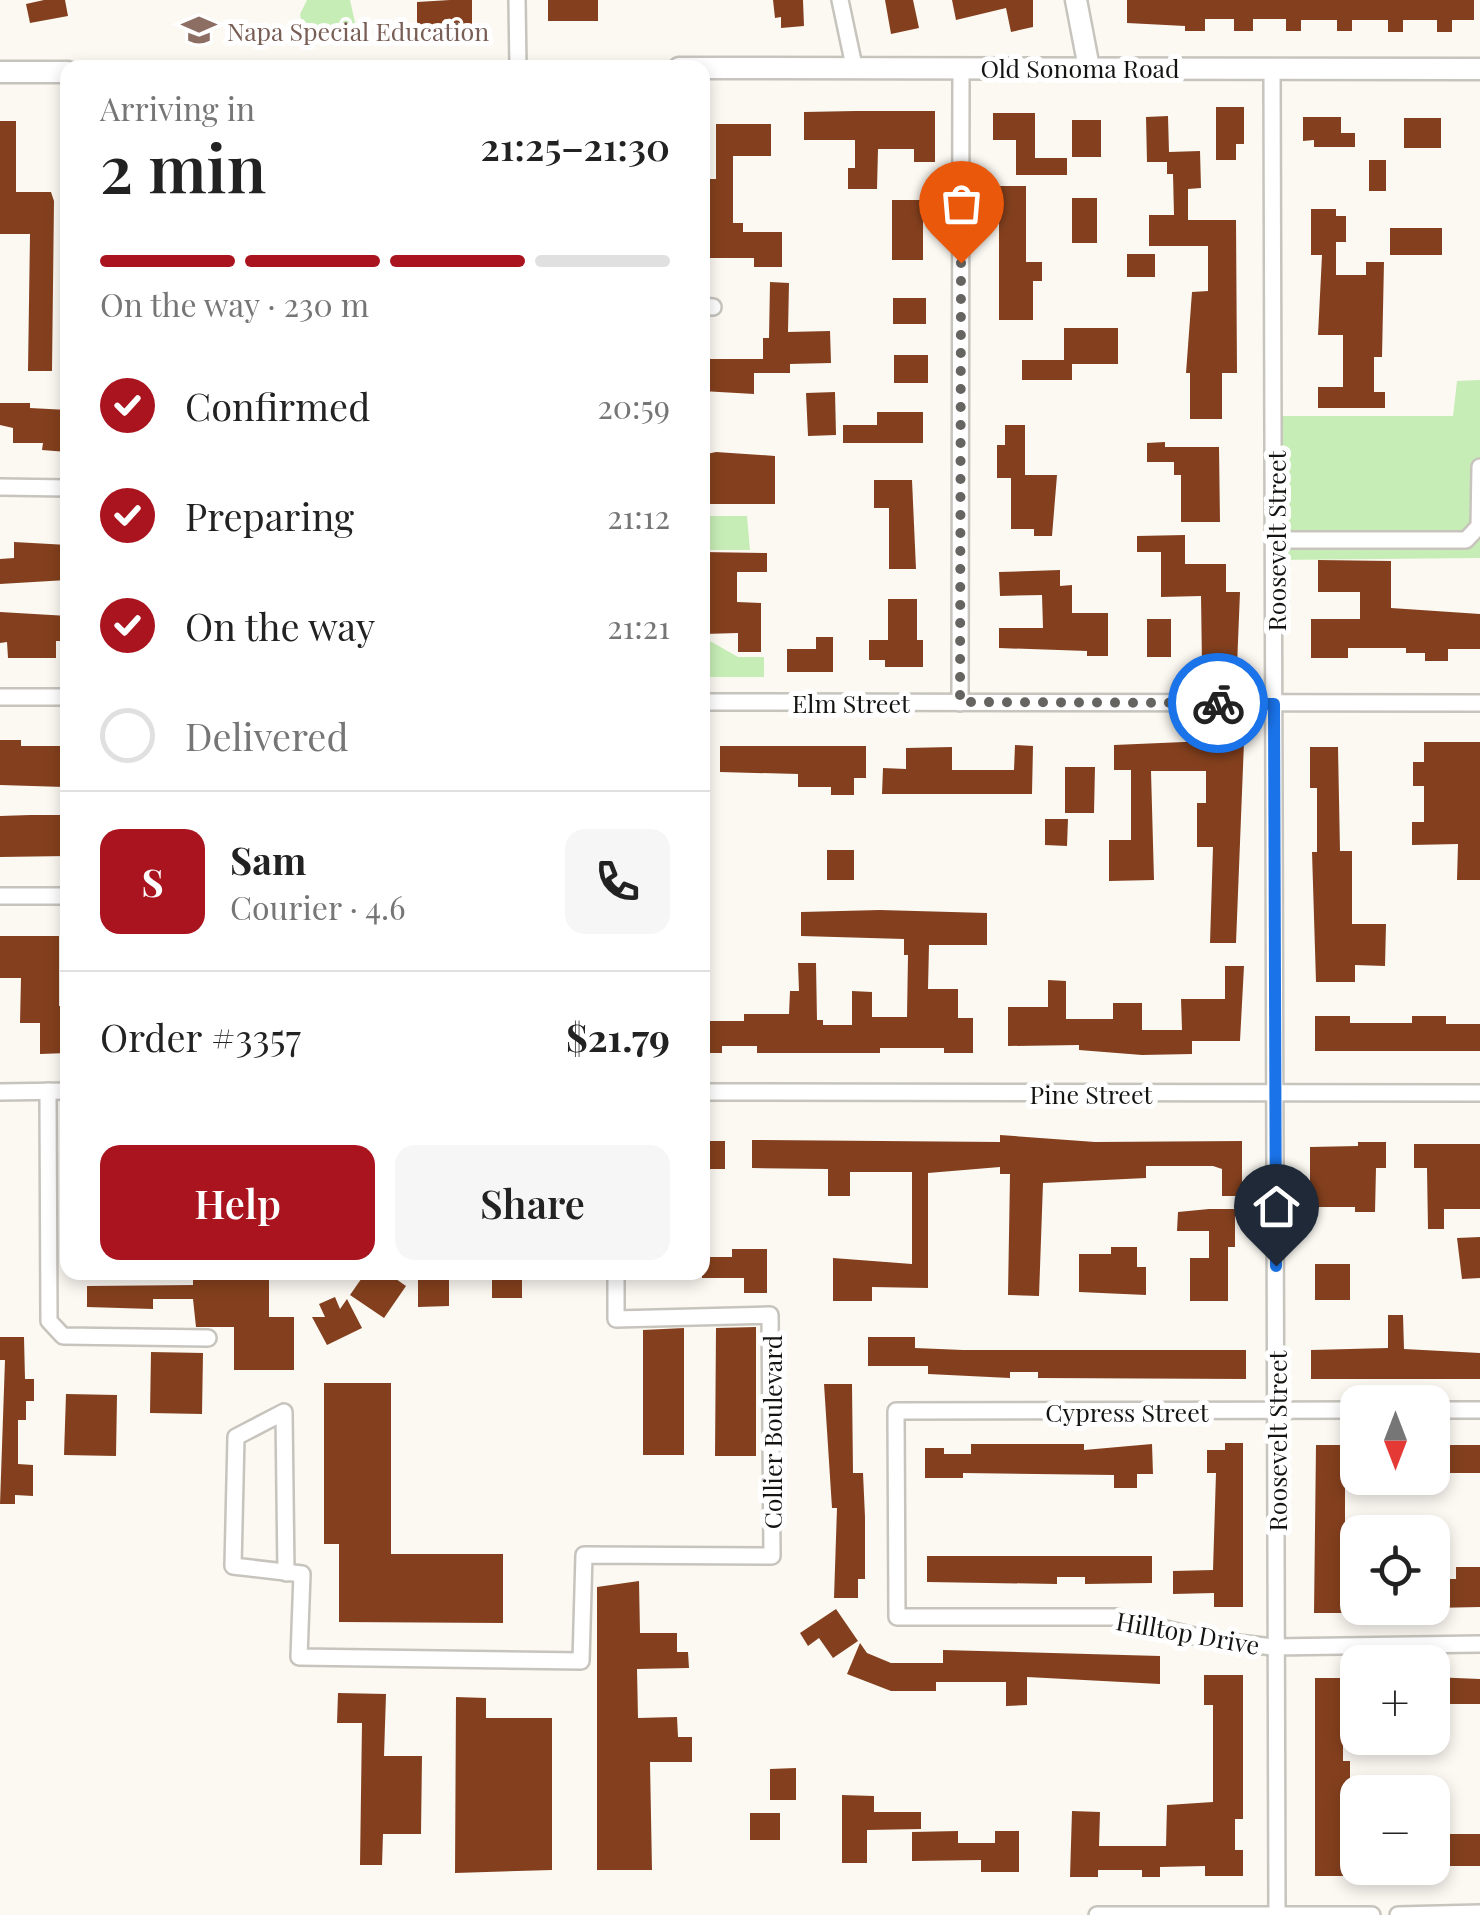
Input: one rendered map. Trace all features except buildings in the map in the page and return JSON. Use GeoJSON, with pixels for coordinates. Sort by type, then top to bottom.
{"type":"FeatureCollection","features":[{"type":"Feature","properties":{"kind":"main road"},"geometry":{"type":"LineString","coordinates":[[1076,0],[1089,68]]}},
{"type":"Feature","properties":{"kind":"main road","name":"Old Sonoma Road"},"geometry":{"type":"LineString","coordinates":[[710,68],[1480,69]]}},
{"type":"Feature","properties":{"kind":"main road"},"geometry":{"type":"LineString","coordinates":[[0,72],[60,72]]}},
{"type":"Feature","properties":{"kind":"street"},"geometry":{"type":"LineString","coordinates":[[516,0],[518,60]]}},
{"type":"Feature","properties":{"kind":"street"},"geometry":{"type":"LineString","coordinates":[[840,0],[854,66]]}},
{"type":"Feature","properties":{"kind":"street"},"geometry":{"type":"LineString","coordinates":[[960,66],[960,702]]}},
{"type":"Feature","properties":{"kind":"street","name":"Roosevelt Street"},"geometry":{"type":"LineString","coordinates":[[1272,69],[1277,1914]]}},
{"type":"Feature","properties":{"kind":"street"},"geometry":{"type":"LineString","coordinates":[[1275,540],[1466,540],[1478,526],[1480,466]]}},
{"type":"Feature","properties":{"kind":"street"},"geometry":{"type":"LineString","coordinates":[[0,487],[60,488]]}},
{"type":"Feature","properties":{"kind":"street"},"geometry":{"type":"LineString","coordinates":[[0,698],[60,698]]}},
{"type":"Feature","properties":{"kind":"street","name":"Elm Street"},"geometry":{"type":"LineString","coordinates":[[710,702],[1480,703]]}},
{"type":"Feature","properties":{"kind":"street"},"geometry":{"type":"LineString","coordinates":[[0,896],[60,896]]}},
{"type":"Feature","properties":{"kind":"street"},"geometry":{"type":"LineString","coordinates":[[0,1092],[60,1092]]}},
{"type":"Feature","properties":{"kind":"street"},"geometry":{"type":"LineString","coordinates":[[48,1092],[49,1321],[63,1336],[208,1338]]}},
{"type":"Feature","properties":{"kind":"street","name":"Pine Street"},"geometry":{"type":"LineString","coordinates":[[710,1092],[1480,1094]]}},
{"type":"Feature","properties":{"kind":"street","name":"Collier Boulevard"},"geometry":{"type":"LineString","coordinates":[[286,1572],[284,1412],[236,1438],[233,1566],[302,1574],[299,1657],[581,1660],[584,1555],[772,1556],[770,1315],[616,1319],[616,1280]]}},
{"type":"Feature","properties":{"kind":"street","name":"Cypress Street"},"geometry":{"type":"LineString","coordinates":[[897,1617],[896,1412],[1340,1410]]}},
{"type":"Feature","properties":{"kind":"street"},"geometry":{"type":"LineString","coordinates":[[1450,1410],[1480,1410]]}},
{"type":"Feature","properties":{"kind":"street","name":"Hilltop Drive"},"geometry":{"type":"LineString","coordinates":[[897,1617],[1116,1617],[1210,1640],[1274,1647],[1480,1644]]}},
{"type":"Feature","properties":{"kind":"street"},"geometry":{"type":"LineString","coordinates":[[1398,1915],[1480,1913]]}},
{"type":"Feature","properties":{"kind":"street"},"geometry":{"type":"LineString","coordinates":[[1097,1915],[1372,1915]]}},
{"type":"Feature","properties":{"kind":"green space"},"geometry":{"type":"Polygon","coordinates":[[[307,0],[350,0],[358,36],[304,36],[300,14],[307,0]]]}},
{"type":"Feature","properties":{"kind":"green space"},"geometry":{"type":"Polygon","coordinates":[[[1480,380],[1480,558],[1275,560],[1276,416],[1453,416],[1457,381],[1480,380]]]}},
{"type":"Feature","properties":{"kind":"green space"},"geometry":{"type":"Polygon","coordinates":[[[710,516],[747,516],[750,550],[710,550],[710,516]]]}},
{"type":"Feature","properties":{"kind":"green space"},"geometry":{"type":"Polygon","coordinates":[[[710,641],[738,657],[764,657],[764,677],[710,677],[710,641]]]}},
{"type":"Feature","properties":{"kind":"way so far"},"geometry":{"type":"LineString","coordinates":[[961,263],[960,702],[1218,703]]}},
{"type":"Feature","properties":{"kind":"place","name":"Napa Special Education"},"geometry":{"type":"Point","coordinates":[199,30]}},
{"type":"Feature","properties":{"kind":"route"},"geometry":{"type":"LineString","coordinates":[[1218,703],[1274,704],[1276,1266]]}}]}
